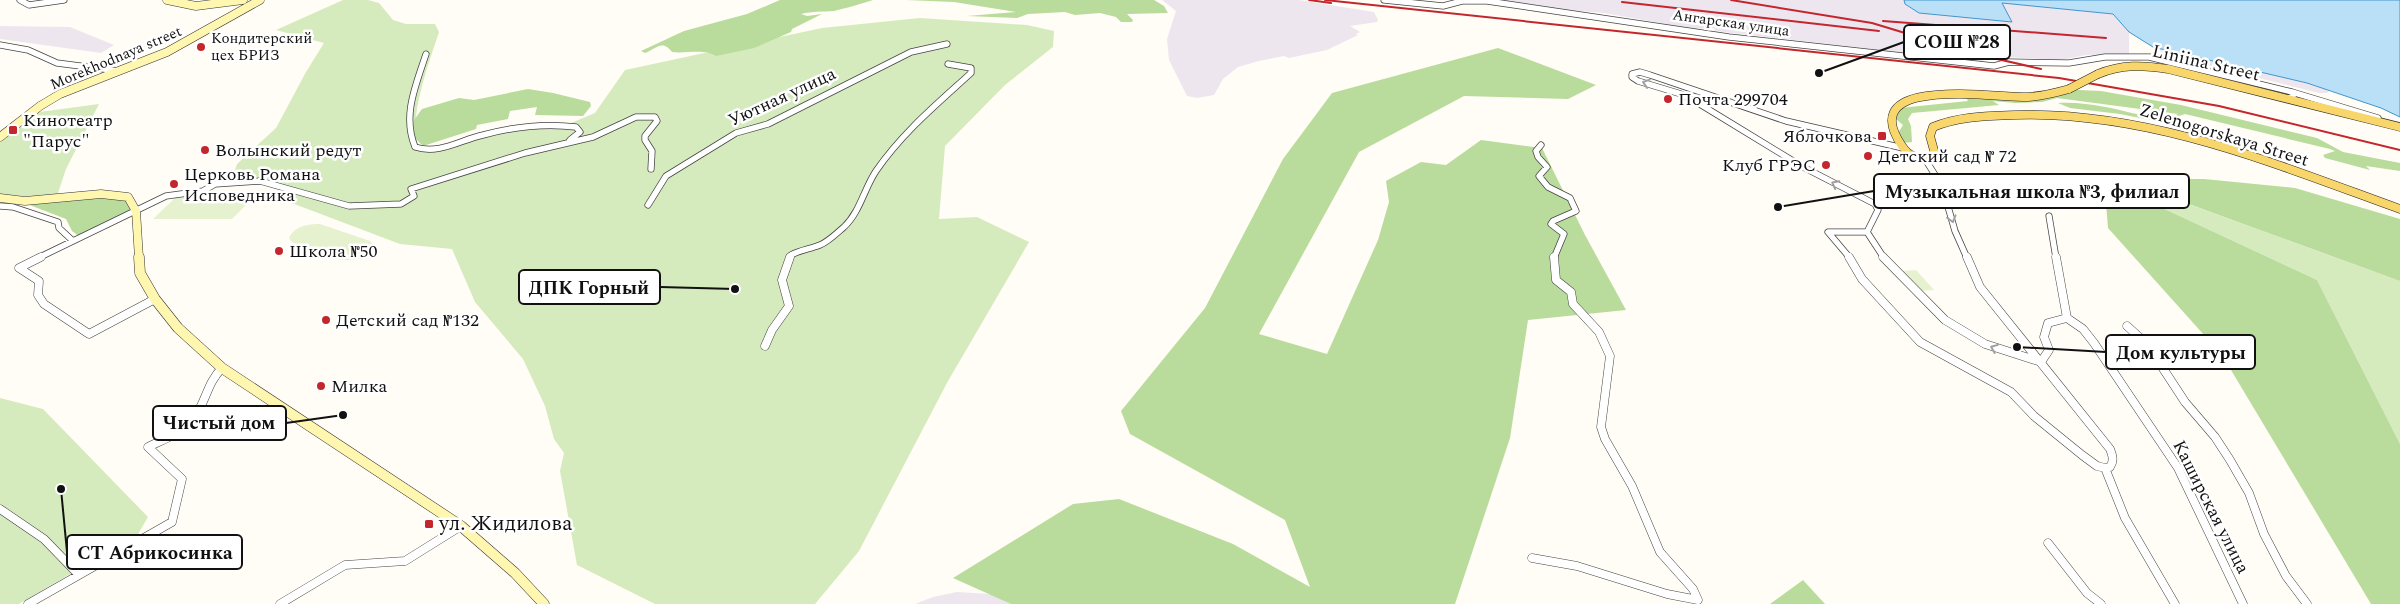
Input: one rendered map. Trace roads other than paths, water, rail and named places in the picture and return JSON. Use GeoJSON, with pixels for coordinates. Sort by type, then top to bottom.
{"type":"FeatureCollection","features":[{"type":"Feature","properties":{"kind":"main road","name":"Morekhodnaya street"},"geometry":{"type":"LineString","coordinates":[[167,0],[185,7],[198,7],[243,0]]}},
{"type":"Feature","properties":{"kind":"main road","name":"Morekhodnaya street"},"geometry":{"type":"LineString","coordinates":[[0,137],[40,106],[60,94],[167,52],[260,0]]}},
{"type":"Feature","properties":{"kind":"main road","name":"Liniina Street"},"geometry":{"type":"LineString","coordinates":[[1903,148],[1898,139],[1892,114],[1898,105],[1910,100],[1945,95],[2033,98],[2053,95],[2118,65],[2146,65],[2289,95],[2400,127]]}},
{"type":"Feature","properties":{"kind":"main road","name":"Zelenogorskaya Street"},"geometry":{"type":"LineString","coordinates":[[1926,160],[1932,159],[1934,154],[1930,136],[1933,127],[1946,122],[2012,115],[2064,114],[2098,117],[2148,126],[2221,147],[2399,208]]}},
{"type":"Feature","properties":{"kind":"main road"},"geometry":{"type":"LineString","coordinates":[[1903,148],[1912,157],[1926,160]]}},
{"type":"Feature","properties":{"kind":"main road"},"geometry":{"type":"LineString","coordinates":[[0,198],[10,200],[116,194],[128,197],[136,211],[140,273],[155,299],[178,328],[222,368],[460,526],[515,574],[544,604]]}},
{"type":"Feature","properties":{"kind":"street"},"geometry":{"type":"LineString","coordinates":[[20,0],[29,5],[64,0]]}},
{"type":"Feature","properties":{"kind":"street","name":"Ангарская улица"},"geometry":{"type":"LineString","coordinates":[[1384,0],[1433,6],[1443,6],[1462,1],[1487,1],[1730,37],[1994,66],[2009,62],[2075,63],[2105,57],[2150,57],[2289,95]]}},
{"type":"Feature","properties":{"kind":"street","name":"Уютная улица"},"geometry":{"type":"LineString","coordinates":[[648,205],[666,176],[736,133],[768,124],[911,52],[947,44]]}},
{"type":"Feature","properties":{"kind":"street"},"geometry":{"type":"LineString","coordinates":[[0,45],[28,50],[65,65],[119,71]]}},
{"type":"Feature","properties":{"kind":"street"},"geometry":{"type":"LineString","coordinates":[[426,54],[409,116],[409,137],[414,147],[428,150],[483,135],[541,126],[566,125],[576,127],[580,132],[578,135],[556,146]]}},
{"type":"Feature","properties":{"kind":"street"},"geometry":{"type":"LineString","coordinates":[[765,346],[772,330],[789,306],[782,280],[791,255],[800,250],[822,245],[845,226],[856,212],[875,173],[888,154],[909,133],[916,122],[971,73],[971,68],[948,64]]}},
{"type":"Feature","properties":{"kind":"street"},"geometry":{"type":"LineString","coordinates":[[1867,232],[1878,210],[1867,199],[1803,167],[1700,104],[1680,94],[1638,81],[1632,78],[1632,74],[1640,72],[1650,75],[1786,121],[1903,148]]}},
{"type":"Feature","properties":{"kind":"street"},"geometry":{"type":"LineString","coordinates":[[155,299],[89,334],[44,304],[38,295],[39,282],[19,268],[166,196],[203,191],[215,184],[244,181],[275,185],[322,200],[349,206],[401,204],[409,201],[414,196],[411,189],[556,146],[593,137],[636,118],[655,117],[657,121],[648,132],[645,140],[652,151],[651,169]]}},
{"type":"Feature","properties":{"kind":"street"},"geometry":{"type":"LineString","coordinates":[[1532,558],[1577,566],[1667,594],[1698,600],[1693,590],[1660,552],[1632,486],[1605,440],[1601,427],[1610,356],[1599,332],[1587,317],[1572,304],[1574,297],[1572,290],[1556,280],[1552,265],[1554,250],[1564,234],[1551,224],[1553,220],[1576,211],[1575,201],[1572,196],[1556,191],[1541,181],[1539,176],[1547,167],[1538,157],[1536,151],[1541,145]]}},
{"type":"Feature","properties":{"kind":"street"},"geometry":{"type":"LineString","coordinates":[[1867,232],[1828,232],[1849,257],[1862,278],[1920,342],[2011,392],[2034,416],[2075,450],[2097,466],[2110,467],[2114,456],[2103,439],[2028,349],[1980,287],[1955,231],[1942,186],[1926,160]]}},
{"type":"Feature","properties":{"kind":"street"},"geometry":{"type":"LineString","coordinates":[[0,205],[10,200]]}},
{"type":"Feature","properties":{"kind":"street"},"geometry":{"type":"LineString","coordinates":[[0,205],[13,207],[58,222],[59,228],[73,241]]}},
{"type":"Feature","properties":{"kind":"street"},"geometry":{"type":"LineString","coordinates":[[2040,362],[2049,350],[2044,337],[2048,323],[2067,318],[2048,216]]}},
{"type":"Feature","properties":{"kind":"street"},"geometry":{"type":"LineString","coordinates":[[1867,232],[1882,256],[1945,320],[1985,344],[2014,356],[2040,362]]}},
{"type":"Feature","properties":{"kind":"street","name":"Каширская улица"},"geometry":{"type":"LineString","coordinates":[[2067,318],[2083,329],[2094,343],[2178,468],[2243,604]]}},
{"type":"Feature","properties":{"kind":"street"},"geometry":{"type":"LineString","coordinates":[[2128,326],[2147,344],[2185,402],[2215,436],[2249,493],[2268,542],[2286,576],[2307,604]]}},
{"type":"Feature","properties":{"kind":"street"},"geometry":{"type":"LineString","coordinates":[[28,604],[172,522],[182,480],[148,447],[189,425],[196,414],[211,377],[222,368]]}},
{"type":"Feature","properties":{"kind":"street"},"geometry":{"type":"LineString","coordinates":[[2105,468],[2126,518],[2175,604]]}},
{"type":"Feature","properties":{"kind":"street"},"geometry":{"type":"LineString","coordinates":[[0,509],[44,539],[78,574]]}},
{"type":"Feature","properties":{"kind":"street"},"geometry":{"type":"LineString","coordinates":[[280,604],[346,565],[405,561],[460,526]]}},
{"type":"Feature","properties":{"kind":"street"},"geometry":{"type":"LineString","coordinates":[[2048,543],[2087,593],[2101,604]]}},
{"type":"Feature","properties":{"kind":"water"},"geometry":{"type":"Polygon","coordinates":[[[1904,0],[2400,0],[2400,117],[2381,108],[2307,83],[2153,47],[2129,32],[2113,14],[2002,3],[2012,22],[1919,13],[1905,4],[1904,0]]]}},
{"type":"Feature","properties":{"kind":"railway"},"geometry":{"type":"LineString","coordinates":[[1309,0],[1331,3]]}},
{"type":"Feature","properties":{"kind":"railway"},"geometry":{"type":"LineString","coordinates":[[1325,0],[2059,78],[2219,106],[2400,150]]}},
{"type":"Feature","properties":{"kind":"railway"},"geometry":{"type":"LineString","coordinates":[[1731,0],[1872,23],[1971,53],[2041,69]]}},
{"type":"Feature","properties":{"kind":"railway"},"geometry":{"type":"LineString","coordinates":[[1622,2],[1879,31]]}},
{"type":"Feature","properties":{"kind":"railway"},"geometry":{"type":"LineString","coordinates":[[1883,21],[2106,38]]}},
{"type":"Feature","properties":{"kind":"place","name":"Кондитерский цех БРИЗ"},"geometry":{"type":"Point","coordinates":[201,47]}},
{"type":"Feature","properties":{"kind":"place","name":"СОШ №28"},"geometry":{"type":"Point","coordinates":[1819,73]}},
{"type":"Feature","properties":{"kind":"place","name":"Почта 299704"},"geometry":{"type":"Point","coordinates":[1668,99]}},
{"type":"Feature","properties":{"kind":"place","name":"Кинотеатр \"Парус\""},"geometry":{"type":"Point","coordinates":[13,130]}},
{"type":"Feature","properties":{"kind":"place","name":"Яблочкова"},"geometry":{"type":"Point","coordinates":[1882,136]}},
{"type":"Feature","properties":{"kind":"place","name":"Волынский редут"},"geometry":{"type":"Point","coordinates":[205,150]}},
{"type":"Feature","properties":{"kind":"place","name":"Детский сад № 72"},"geometry":{"type":"Point","coordinates":[1868,156]}},
{"type":"Feature","properties":{"kind":"place","name":"Клуб ГРЭС"},"geometry":{"type":"Point","coordinates":[1826,165]}},
{"type":"Feature","properties":{"kind":"place","name":"Церковь Романа Исповедника"},"geometry":{"type":"Point","coordinates":[174,184]}},
{"type":"Feature","properties":{"kind":"place","name":"Музыкальная школа №3, филиал"},"geometry":{"type":"Point","coordinates":[1778,207]}},
{"type":"Feature","properties":{"kind":"place","name":"Школа №50"},"geometry":{"type":"Point","coordinates":[279,251]}},
{"type":"Feature","properties":{"kind":"place","name":"ДПК Горный"},"geometry":{"type":"Point","coordinates":[735,289]}},
{"type":"Feature","properties":{"kind":"place","name":"Детский сад №132"},"geometry":{"type":"Point","coordinates":[326,320]}},
{"type":"Feature","properties":{"kind":"place","name":"Дом культуры"},"geometry":{"type":"Point","coordinates":[2017,347]}},
{"type":"Feature","properties":{"kind":"place","name":"Милка"},"geometry":{"type":"Point","coordinates":[321,386]}},
{"type":"Feature","properties":{"kind":"place","name":"Чистый дом"},"geometry":{"type":"Point","coordinates":[343,415]}},
{"type":"Feature","properties":{"kind":"place","name":"СТ Абрикосинка"},"geometry":{"type":"Point","coordinates":[61,489]}},
{"type":"Feature","properties":{"kind":"place","name":"ул. Жидилова"},"geometry":{"type":"Point","coordinates":[429,524]}}]}
